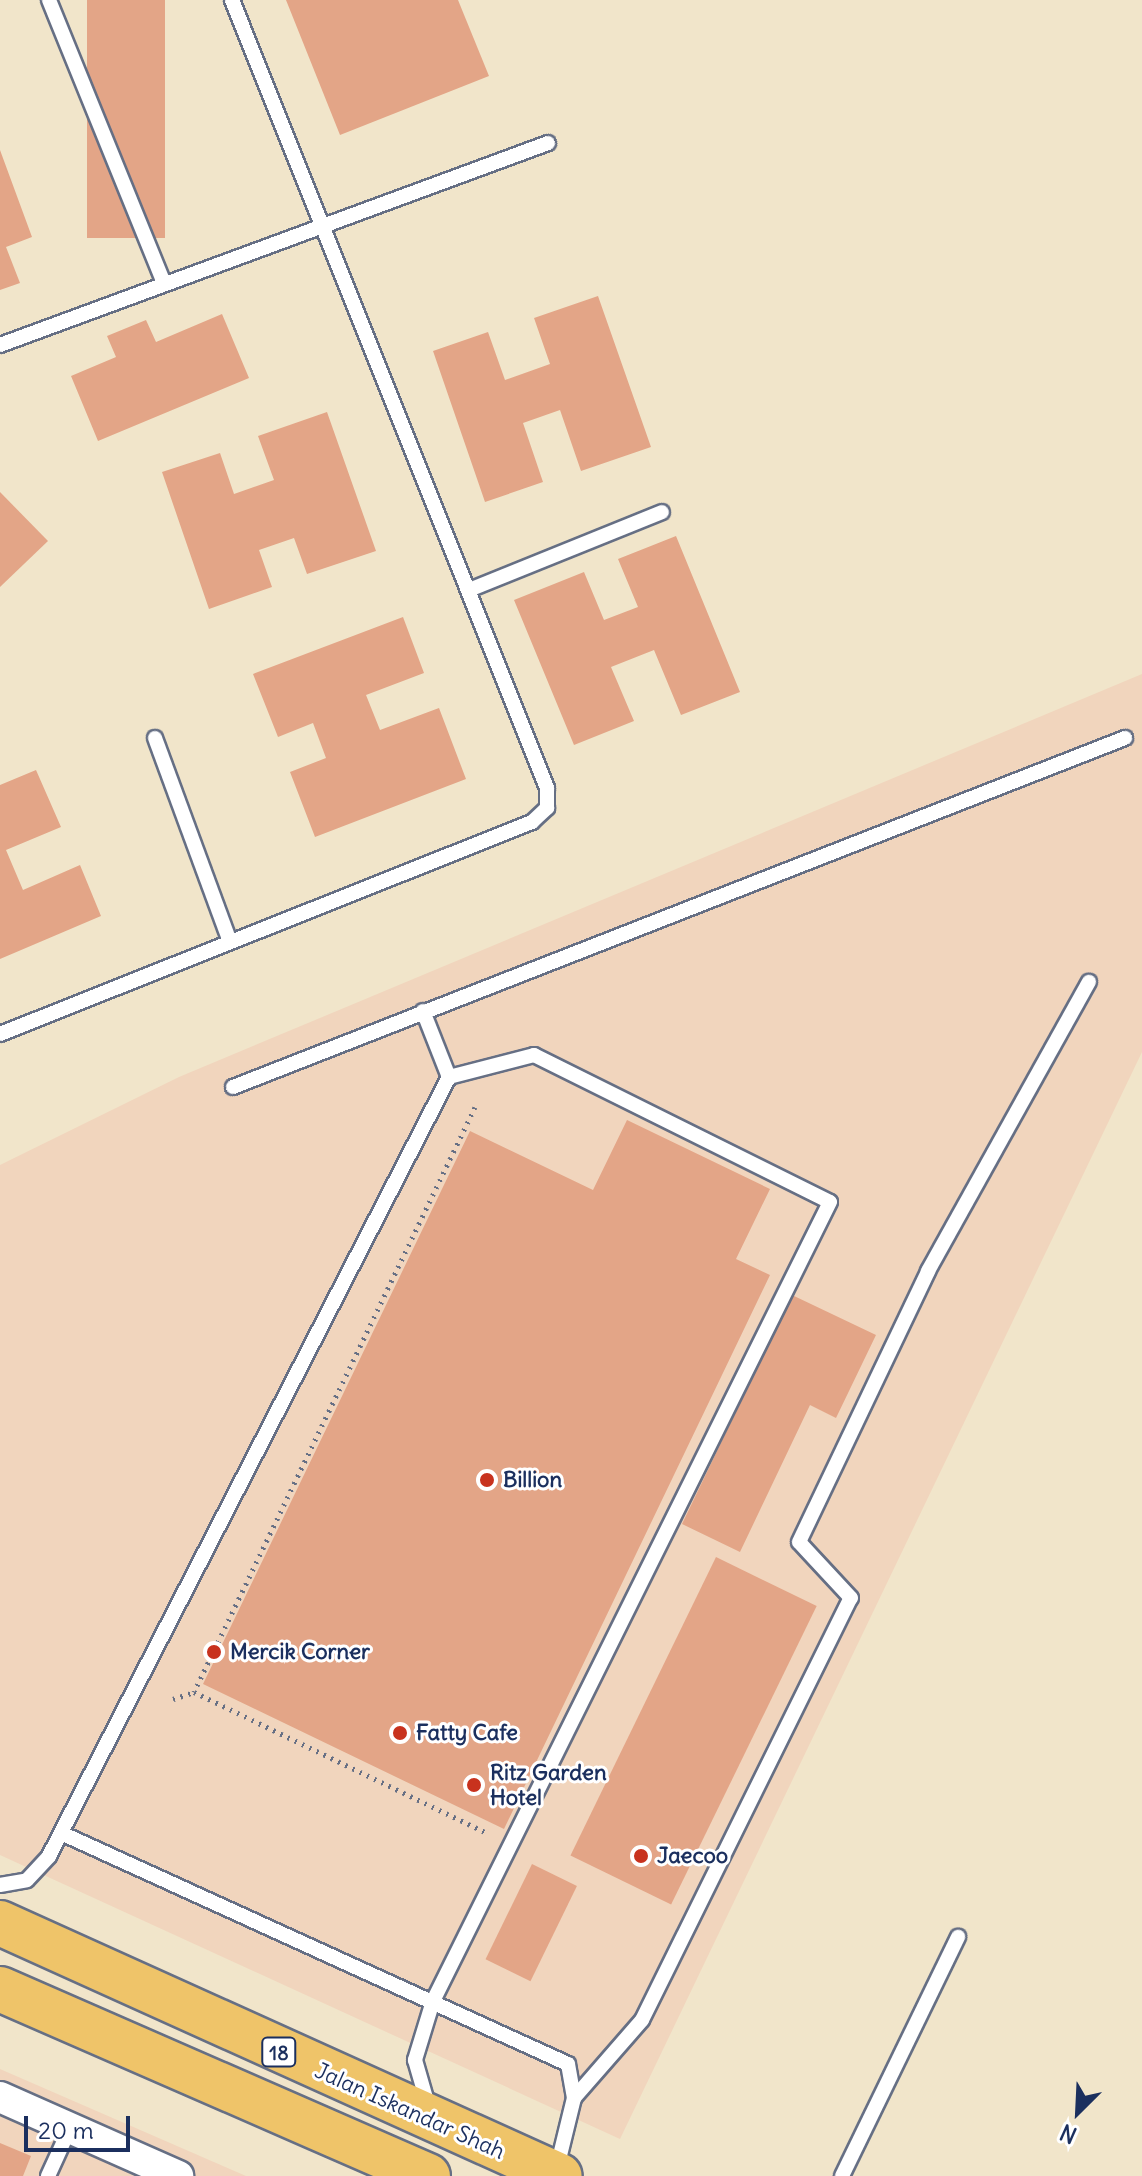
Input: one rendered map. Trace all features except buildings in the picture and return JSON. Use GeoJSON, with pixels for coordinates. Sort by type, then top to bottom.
{"type":"FeatureCollection","features":[{"type":"Feature","properties":{"kind":"main road","name":"Jalan Iskandar Shah"},"geometry":{"type":"LineString","coordinates":[[0,1923],[434,2123],[557,2175]]}},
{"type":"Feature","properties":{"kind":"main road","name":"18"},"geometry":{"type":"LineString","coordinates":[[0,1989],[428,2176]]}},
{"type":"Feature","properties":{"kind":"street"},"geometry":{"type":"LineString","coordinates":[[0,2097],[178,2176]]}},
{"type":"Feature","properties":{"kind":"lane"},"geometry":{"type":"LineString","coordinates":[[49,0],[164,283]]}},
{"type":"Feature","properties":{"kind":"lane"},"geometry":{"type":"LineString","coordinates":[[0,1034],[532,822],[547,808],[547,788],[324,223],[232,0]]}},
{"type":"Feature","properties":{"kind":"lane"},"geometry":{"type":"LineString","coordinates":[[0,345],[324,223],[548,143]]}},
{"type":"Feature","properties":{"kind":"lane"},"geometry":{"type":"LineString","coordinates":[[469,590],[662,512]]}},
{"type":"Feature","properties":{"kind":"lane"},"geometry":{"type":"LineString","coordinates":[[155,738],[230,942]]}},
{"type":"Feature","properties":{"kind":"lane"},"geometry":{"type":"LineString","coordinates":[[233,1087],[1125,738]]}},
{"type":"Feature","properties":{"kind":"lane"},"geometry":{"type":"LineString","coordinates":[[574,2098],[642,2020],[851,1598],[799,1542],[928,1271],[1089,982]]}},
{"type":"Feature","properties":{"kind":"lane"},"geometry":{"type":"LineString","coordinates":[[423,1011],[449,1077]]}},
{"type":"Feature","properties":{"kind":"lane"},"geometry":{"type":"LineString","coordinates":[[0,1885],[27,1880],[61,1833],[449,1077],[534,1055],[830,1202],[508,1843],[433,2001],[415,2060],[434,2123]]}},
{"type":"Feature","properties":{"kind":"lane"},"geometry":{"type":"LineString","coordinates":[[61,1833],[568,2064],[574,2098],[557,2175]]}},
{"type":"Feature","properties":{"kind":"lane"},"geometry":{"type":"LineString","coordinates":[[842,2176],[958,1937]]}},
{"type":"Feature","properties":{"kind":"lane"},"geometry":{"type":"LineString","coordinates":[[48,2176],[70,2128]]}},
{"type":"Feature","properties":{"kind":"path"},"geometry":{"type":"LineString","coordinates":[[194,1692],[475,1107]]}},
{"type":"Feature","properties":{"kind":"path"},"geometry":{"type":"LineString","coordinates":[[173,1699],[194,1692],[508,1843]]}},
{"type":"Feature","properties":{"kind":"shaded area"},"geometry":{"type":"Polygon","coordinates":[[[1142,674],[1142,1052],[620,2139],[0,1855],[0,1165],[179,1077],[1142,674]]]}},
{"type":"Feature","properties":{"kind":"shaded area"},"geometry":{"type":"Polygon","coordinates":[[[0,2069],[246,2176],[0,2176],[0,2069]]]}},
{"type":"Feature","properties":{"kind":"place","name":"Billion"},"geometry":{"type":"Point","coordinates":[487,1480]}},
{"type":"Feature","properties":{"kind":"place","name":"Mercik Corner"},"geometry":{"type":"Point","coordinates":[214,1652]}},
{"type":"Feature","properties":{"kind":"place","name":"Fatty Cafe"},"geometry":{"type":"Point","coordinates":[400,1733]}},
{"type":"Feature","properties":{"kind":"place","name":"Ritz Garden Hotel"},"geometry":{"type":"Point","coordinates":[474,1785]}},
{"type":"Feature","properties":{"kind":"place","name":"Jaecoo"},"geometry":{"type":"Point","coordinates":[641,1856]}}]}
